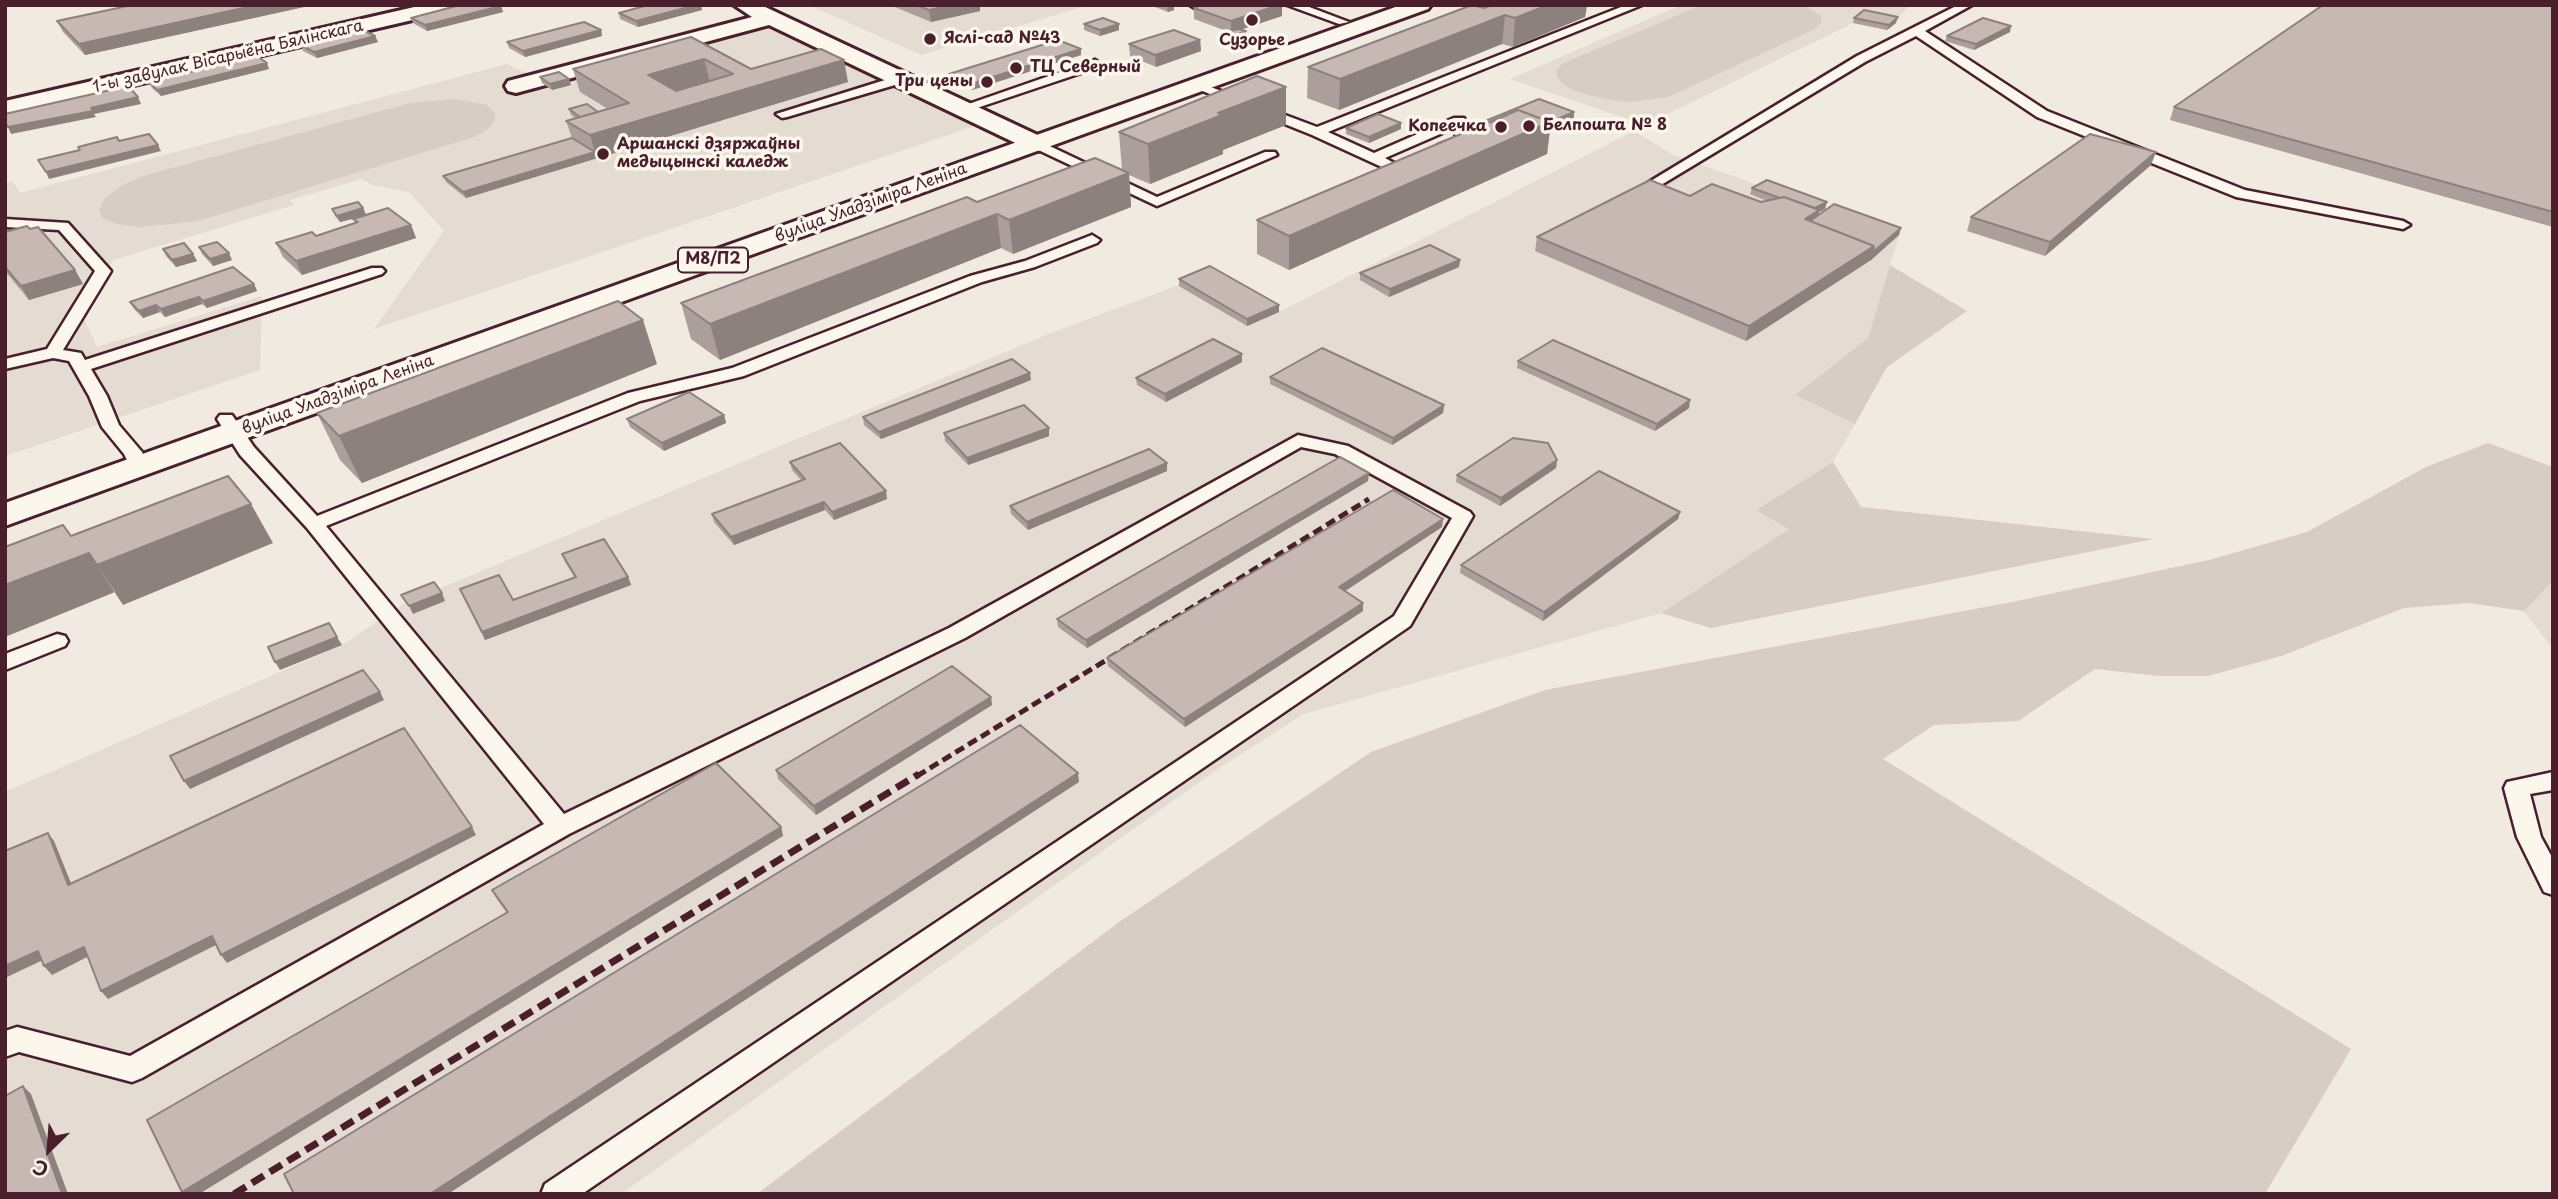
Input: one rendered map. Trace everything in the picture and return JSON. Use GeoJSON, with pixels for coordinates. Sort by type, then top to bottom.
{"type":"FeatureCollection","features":[{"type":"Feature","properties":{"kind":"main road","name":"1-ы завулак Вісарыёна Бялінскага"},"geometry":{"type":"LineString","coordinates":[[5,108],[451,5]]}},
{"type":"Feature","properties":{"kind":"main road"},"geometry":{"type":"LineString","coordinates":[[744,5],[1029,140]]}},
{"type":"Feature","properties":{"kind":"main road","name":"вуліца Уладзіміра Леніна"},"geometry":{"type":"LineString","coordinates":[[5,498],[136,459],[231,426],[1029,140],[1389,5]]}},
{"type":"Feature","properties":{"kind":"main road","name":"вуліца Уладзіміра Леніна"},"geometry":{"type":"LineString","coordinates":[[1029,140],[1196,86],[1421,5]]}},
{"type":"Feature","properties":{"kind":"main road"},"geometry":{"type":"LineString","coordinates":[[516,86],[771,18]]}},
{"type":"Feature","properties":{"kind":"main road","name":"вуліца Уладзіміра Леніна"},"geometry":{"type":"LineString","coordinates":[[5,514],[136,459]]}},
{"type":"Feature","properties":{"kind":"lane"},"geometry":{"type":"LineString","coordinates":[[1195,5],[1213,5]]}},
{"type":"Feature","properties":{"kind":"lane"},"geometry":{"type":"LineString","coordinates":[[1292,5],[1343,22]]}},
{"type":"Feature","properties":{"kind":"lane"},"geometry":{"type":"LineString","coordinates":[[1317,132],[1637,5]]}},
{"type":"Feature","properties":{"kind":"lane"},"geometry":{"type":"LineString","coordinates":[[1656,182],[1861,59],[1967,5]]}},
{"type":"Feature","properties":{"kind":"lane"},"geometry":{"type":"LineString","coordinates":[[1584,12],[1606,18]]}},
{"type":"Feature","properties":{"kind":"lane"},"geometry":{"type":"LineString","coordinates":[[1915,30],[2042,114],[2241,194],[2403,225]]}},
{"type":"Feature","properties":{"kind":"lane"},"geometry":{"type":"LineString","coordinates":[[963,108],[1095,64]]}},
{"type":"Feature","properties":{"kind":"lane"},"geometry":{"type":"LineString","coordinates":[[782,114],[901,79]]}},
{"type":"Feature","properties":{"kind":"lane"},"geometry":{"type":"LineString","coordinates":[[1196,86],[1401,166],[1360,184]]}},
{"type":"Feature","properties":{"kind":"lane"},"geometry":{"type":"LineString","coordinates":[[1375,157],[1459,121],[1463,140],[1429,154]]}},
{"type":"Feature","properties":{"kind":"lane"},"geometry":{"type":"LineString","coordinates":[[1029,140],[1157,202],[1270,155]]}},
{"type":"Feature","properties":{"kind":"lane"},"geometry":{"type":"LineString","coordinates":[[5,223],[63,226],[103,271],[53,353]]}},
{"type":"Feature","properties":{"kind":"lane"},"geometry":{"type":"LineString","coordinates":[[314,524],[634,397],[738,372],[976,279],[1030,264],[1092,240]]}},
{"type":"Feature","properties":{"kind":"lane"},"geometry":{"type":"LineString","coordinates":[[81,367],[377,271]]}},
{"type":"Feature","properties":{"kind":"lane"},"geometry":{"type":"LineString","coordinates":[[5,364],[53,353],[75,357],[111,427],[136,459]]}},
{"type":"Feature","properties":{"kind":"lane"},"geometry":{"type":"LineString","coordinates":[[231,426],[247,451],[314,524],[560,827]]}},
{"type":"Feature","properties":{"kind":"lane"},"geometry":{"type":"LineString","coordinates":[[5,1045],[17,1039],[132,1069],[560,827],[957,634],[1298,441],[1341,450],[1463,516],[1402,621],[556,1194]]}},
{"type":"Feature","properties":{"kind":"lane"},"geometry":{"type":"LineString","coordinates":[[5,663],[57,641]]}},
{"type":"Feature","properties":{"kind":"lane"},"geometry":{"type":"LineString","coordinates":[[2553,781],[2516,788],[2529,838],[2553,885]]}},
{"type":"Feature","properties":{"kind":"shaded area","name":"Яслі-сад №43"},"geometry":{"type":"Polygon","coordinates":[[[809,5],[1089,5],[921,55],[809,5]]]}},
{"type":"Feature","properties":{"kind":"shaded area"},"geometry":{"type":"Polygon","coordinates":[[[1681,5],[1913,5],[1887,30],[1853,23],[1645,125],[1510,79],[1681,5]]]}},
{"type":"Feature","properties":{"kind":"shaded area"},"geometry":{"type":"Polygon","coordinates":[[[1702,5],[1804,5],[1821,16],[1821,23],[1815,29],[1668,97],[1631,102],[1610,100],[1574,91],[1557,77],[1557,69],[1564,63],[1702,5]]]}},
{"type":"Feature","properties":{"kind":"shaded area","name":"Аршанскі дзяржаўны медыцынскі каледж"},"geometry":{"type":"Polygon","coordinates":[[[750,18],[975,126],[374,329],[444,231],[409,192],[372,185],[362,179],[290,200],[294,205],[113,260],[82,314],[97,347],[262,296],[260,370],[5,456],[5,183],[13,181],[20,193],[507,64],[534,77],[750,18]]]}},
{"type":"Feature","properties":{"kind":"shaded area"},"geometry":{"type":"Polygon","coordinates":[[[455,99],[487,105],[494,112],[495,120],[488,129],[474,137],[198,221],[139,227],[117,224],[102,218],[99,209],[105,198],[121,186],[143,176],[410,103],[455,99]]]}},
{"type":"Feature","properties":{"kind":"shaded area"},"geometry":{"type":"Polygon","coordinates":[[[1634,131],[1673,155],[1899,235],[1868,338],[1795,395],[1855,424],[1833,462],[1757,509],[1790,528],[1661,613],[1304,714],[1222,766],[621,1194],[5,1194],[5,792],[342,645],[405,603],[1046,335],[1211,273],[1279,312],[1634,131]]]}},
{"type":"Feature","properties":{"kind":"shaded area"},"geometry":{"type":"Polygon","coordinates":[[[1890,265],[1967,311],[1887,367],[1855,424],[1795,395],[1868,338],[1890,265]]]}},
{"type":"Feature","properties":{"kind":"shaded area"},"geometry":{"type":"Polygon","coordinates":[[[2488,443],[2553,467],[2553,581],[2524,611],[2469,603],[2404,608],[2281,656],[2208,676],[2159,676],[2095,669],[2018,721],[1934,725],[1883,759],[2351,1049],[2265,1194],[757,1194],[1122,920],[1371,752],[1545,690],[2017,601],[2209,560],[2307,532],[2426,467],[2488,443]]]}},
{"type":"Feature","properties":{"kind":"shaded area"},"geometry":{"type":"Polygon","coordinates":[[[1833,462],[1861,507],[2153,539],[1711,628],[1661,613],[1789,529],[1756,510],[1833,462]]]}},
{"type":"Feature","properties":{"kind":"shaded area"},"geometry":{"type":"Polygon","coordinates":[[[2553,581],[2553,649],[2524,611],[2553,581]]]}},
{"type":"Feature","properties":{"kind":"building"},"geometry":{"type":"Polygon","coordinates":[[[132,5],[257,5],[79,44],[57,21],[132,5]]]}},
{"type":"Feature","properties":{"kind":"building"},"geometry":{"type":"Polygon","coordinates":[[[460,5],[501,6],[425,25],[411,18],[460,5]]]}},
{"type":"Feature","properties":{"kind":"building"},"geometry":{"type":"Polygon","coordinates":[[[648,5],[696,5],[636,21],[619,13],[648,5]]]}},
{"type":"Feature","properties":{"kind":"building"},"geometry":{"type":"Polygon","coordinates":[[[916,5],[953,5],[929,10],[916,5]]]}},
{"type":"Feature","properties":{"kind":"building"},"geometry":{"type":"Polygon","coordinates":[[[1201,5],[1279,5],[1231,21],[1194,8],[1201,5]]]}},
{"type":"Feature","properties":{"kind":"building"},"geometry":{"type":"Polygon","coordinates":[[[1472,5],[1484,8],[1492,5],[1548,5],[1515,18],[1505,15],[1340,79],[1308,67],[1472,5]]]}},
{"type":"Feature","properties":{"kind":"building"},"geometry":{"type":"Polygon","coordinates":[[[2323,5],[2553,5],[2553,212],[2174,107],[2323,5]]]}},
{"type":"Feature","properties":{"kind":"building"},"geometry":{"type":"Polygon","coordinates":[[[1864,10],[1898,17],[1889,25],[1854,18],[1864,10]]]}},
{"type":"Feature","properties":{"kind":"building"},"geometry":{"type":"Polygon","coordinates":[[[1103,18],[1119,24],[1100,30],[1084,24],[1103,18]]]}},
{"type":"Feature","properties":{"kind":"building"},"geometry":{"type":"Polygon","coordinates":[[[1983,18],[2011,26],[1976,44],[1947,36],[1983,18]]]}},
{"type":"Feature","properties":{"kind":"building"},"geometry":{"type":"Polygon","coordinates":[[[584,22],[601,30],[523,51],[507,42],[584,22]]]}},
{"type":"Feature","properties":{"kind":"building"},"geometry":{"type":"Polygon","coordinates":[[[361,29],[375,36],[314,52],[301,45],[361,29]]]}},
{"type":"Feature","properties":{"kind":"building"},"geometry":{"type":"Polygon","coordinates":[[[1238,29],[1246,31],[1236,35],[1228,32],[1238,29]]]}},
{"type":"Feature","properties":{"kind":"building"},"geometry":{"type":"Polygon","coordinates":[[[1174,30],[1200,40],[1155,55],[1129,44],[1174,30]]]}},
{"type":"Feature","properties":{"kind":"building"},"geometry":{"type":"Polygon","coordinates":[[[691,37],[751,69],[821,49],[844,60],[590,135],[566,121],[629,103],[573,69],[691,37]],[[704,59],[648,75],[676,91],[733,74],[704,59]]]}},
{"type":"Feature","properties":{"kind":"building"},"geometry":{"type":"Polygon","coordinates":[[[1058,40],[1081,49],[971,84],[949,74],[1058,40]]]}},
{"type":"Feature","properties":{"kind":"building"},"geometry":{"type":"Polygon","coordinates":[[[257,56],[267,63],[157,90],[149,82],[257,56]]]}},
{"type":"Feature","properties":{"kind":"building"},"geometry":{"type":"Polygon","coordinates":[[[559,72],[569,79],[550,84],[540,77],[559,72]]]}},
{"type":"Feature","properties":{"kind":"building"},"geometry":{"type":"Polygon","coordinates":[[[1257,76],[1286,87],[1148,144],[1119,132],[1257,76]]]}},
{"type":"Feature","properties":{"kind":"building"},"geometry":{"type":"Polygon","coordinates":[[[128,86],[138,97],[91,108],[93,111],[8,127],[5,123],[5,114],[128,86]]]}},
{"type":"Feature","properties":{"kind":"building"},"geometry":{"type":"Polygon","coordinates":[[[1539,99],[1574,112],[1550,122],[1518,110],[1486,124],[1483,122],[1539,99]]]}},
{"type":"Feature","properties":{"kind":"building"},"geometry":{"type":"Polygon","coordinates":[[[587,104],[598,112],[580,117],[569,109],[587,104]]]}},
{"type":"Feature","properties":{"kind":"building"},"geometry":{"type":"Polygon","coordinates":[[[1518,110],[1550,122],[1289,236],[1257,220],[1518,110]]]}},
{"type":"Feature","properties":{"kind":"building"},"geometry":{"type":"Polygon","coordinates":[[[1378,114],[1401,123],[1369,137],[1346,128],[1378,114]]]}},
{"type":"Feature","properties":{"kind":"building"},"geometry":{"type":"Polygon","coordinates":[[[149,134],[158,145],[46,172],[38,160],[80,150],[78,147],[117,137],[119,141],[149,134]]]}},
{"type":"Feature","properties":{"kind":"building"},"geometry":{"type":"Polygon","coordinates":[[[2090,134],[2156,152],[2050,242],[1971,217],[2090,134]]]}},
{"type":"Feature","properties":{"kind":"building"},"geometry":{"type":"Polygon","coordinates":[[[572,138],[595,152],[463,192],[443,176],[572,138]]]}},
{"type":"Feature","properties":{"kind":"building"},"geometry":{"type":"Polygon","coordinates":[[[1095,158],[1129,173],[1009,220],[997,214],[710,324],[681,303],[967,197],[977,202],[1095,158]]]}},
{"type":"Feature","properties":{"kind":"building"},"geometry":{"type":"Polygon","coordinates":[[[1650,180],[1690,196],[1712,184],[1761,202],[1784,197],[1819,210],[1805,219],[1874,246],[1749,326],[1537,237],[1650,180]]]}},
{"type":"Feature","properties":{"kind":"building"},"geometry":{"type":"Polygon","coordinates":[[[1767,180],[1827,202],[1815,208],[1752,188],[1767,180]]]}},
{"type":"Feature","properties":{"kind":"building"},"geometry":{"type":"Polygon","coordinates":[[[358,202],[363,208],[337,216],[332,209],[358,202]]]}},
{"type":"Feature","properties":{"kind":"building"},"geometry":{"type":"Polygon","coordinates":[[[1834,204],[1901,228],[1873,252],[1874,246],[1810,221],[1834,204]]]}},
{"type":"Feature","properties":{"kind":"building"},"geometry":{"type":"Polygon","coordinates":[[[388,208],[411,225],[296,261],[276,243],[312,232],[316,236],[358,222],[353,219],[388,208]]]}},
{"type":"Feature","properties":{"kind":"building"},"geometry":{"type":"Polygon","coordinates":[[[27,226],[30,229],[38,227],[75,270],[21,286],[5,267],[5,232],[27,226]]]}},
{"type":"Feature","properties":{"kind":"building"},"geometry":{"type":"Polygon","coordinates":[[[217,242],[229,253],[210,259],[199,247],[217,242]]]}},
{"type":"Feature","properties":{"kind":"building"},"geometry":{"type":"Polygon","coordinates":[[[184,243],[193,254],[172,260],[163,249],[184,243]]]}},
{"type":"Feature","properties":{"kind":"building"},"geometry":{"type":"Polygon","coordinates":[[[1430,245],[1460,260],[1390,289],[1360,273],[1430,245]]]}},
{"type":"Feature","properties":{"kind":"building"},"geometry":{"type":"Polygon","coordinates":[[[1210,266],[1279,305],[1247,319],[1179,279],[1210,266]]]}},
{"type":"Feature","properties":{"kind":"building"},"geometry":{"type":"Polygon","coordinates":[[[233,267],[254,284],[203,301],[199,297],[161,309],[156,305],[139,311],[130,302],[233,267]]]}},
{"type":"Feature","properties":{"kind":"building"},"geometry":{"type":"Polygon","coordinates":[[[618,301],[643,320],[339,436],[317,413],[618,301]]]}},
{"type":"Feature","properties":{"kind":"building"},"geometry":{"type":"Polygon","coordinates":[[[1213,339],[1242,354],[1165,394],[1136,378],[1213,339]]]}},
{"type":"Feature","properties":{"kind":"building"},"geometry":{"type":"Polygon","coordinates":[[[1553,340],[1690,400],[1657,424],[1518,361],[1553,340]]]}},
{"type":"Feature","properties":{"kind":"building"},"geometry":{"type":"Polygon","coordinates":[[[1322,348],[1444,405],[1393,438],[1270,377],[1322,348]]]}},
{"type":"Feature","properties":{"kind":"building"},"geometry":{"type":"Polygon","coordinates":[[[1012,359],[1030,373],[879,432],[863,417],[1012,359]]]}},
{"type":"Feature","properties":{"kind":"building"},"geometry":{"type":"Polygon","coordinates":[[[689,392],[724,415],[662,443],[627,419],[689,392]]]}},
{"type":"Feature","properties":{"kind":"building"},"geometry":{"type":"Polygon","coordinates":[[[1024,405],[1049,428],[967,458],[944,433],[1024,405]]]}},
{"type":"Feature","properties":{"kind":"building"},"geometry":{"type":"Polygon","coordinates":[[[1513,438],[1548,443],[1557,460],[1501,498],[1457,475],[1513,438]]]}},
{"type":"Feature","properties":{"kind":"building"},"geometry":{"type":"Polygon","coordinates":[[[840,443],[886,491],[832,512],[824,502],[731,537],[712,514],[805,479],[790,462],[840,443]]]}},
{"type":"Feature","properties":{"kind":"building"},"geometry":{"type":"Polygon","coordinates":[[[1149,449],[1167,463],[1027,522],[1010,506],[1149,449]]]}},
{"type":"Feature","properties":{"kind":"building"},"geometry":{"type":"Polygon","coordinates":[[[1340,457],[1369,473],[1086,640],[1057,619],[1340,457]]]}},
{"type":"Feature","properties":{"kind":"building"},"geometry":{"type":"Polygon","coordinates":[[[1599,471],[1680,512],[1544,612],[1461,565],[1599,471]]]}},
{"type":"Feature","properties":{"kind":"building"},"geometry":{"type":"Polygon","coordinates":[[[228,476],[251,504],[97,565],[89,553],[5,585],[5,547],[63,525],[71,536],[228,476]]]}},
{"type":"Feature","properties":{"kind":"building"},"geometry":{"type":"Polygon","coordinates":[[[1393,490],[1443,519],[1339,587],[1363,603],[1184,719],[1107,658],[1393,490]]]}},
{"type":"Feature","properties":{"kind":"building"},"geometry":{"type":"Polygon","coordinates":[[[604,539],[628,577],[482,632],[460,589],[499,575],[513,600],[576,577],[562,554],[604,539]]]}},
{"type":"Feature","properties":{"kind":"building"},"geometry":{"type":"Polygon","coordinates":[[[434,582],[442,593],[409,606],[401,595],[434,582]]]}},
{"type":"Feature","properties":{"kind":"building"},"geometry":{"type":"Polygon","coordinates":[[[329,623],[337,637],[275,662],[268,647],[329,623]]]}},
{"type":"Feature","properties":{"kind":"building"},"geometry":{"type":"Polygon","coordinates":[[[952,666],[991,697],[814,806],[776,770],[952,666]]]}},
{"type":"Feature","properties":{"kind":"building"},"geometry":{"type":"Polygon","coordinates":[[[363,670],[380,692],[184,781],[170,756],[363,670]]]}},
{"type":"Feature","properties":{"kind":"building"},"geometry":{"type":"Polygon","coordinates":[[[1020,725],[1078,773],[430,1194],[294,1194],[284,1174],[1020,725]]]}},
{"type":"Feature","properties":{"kind":"building"},"geometry":{"type":"Polygon","coordinates":[[[404,728],[472,827],[221,955],[212,936],[101,991],[84,947],[44,966],[38,951],[5,966],[5,851],[48,833],[68,885],[404,728]]]}},
{"type":"Feature","properties":{"kind":"building"},"geometry":{"type":"Polygon","coordinates":[[[716,763],[781,827],[182,1192],[147,1120],[508,912],[492,890],[716,763]]]}},
{"type":"Feature","properties":{"kind":"building"},"geometry":{"type":"Polygon","coordinates":[[[23,1086],[62,1194],[5,1194],[5,1096],[23,1086]]]}},
{"type":"Feature","properties":{"kind":"railway"},"geometry":{"type":"LineString","coordinates":[[917,776],[1369,499]]}},
{"type":"Feature","properties":{"kind":"railway"},"geometry":{"type":"LineString","coordinates":[[234,1194],[919,774]]}},
{"type":"Feature","properties":{"kind":"place","name":"Сузорье"},"geometry":{"type":"Point","coordinates":[1252,20]}},
{"type":"Feature","properties":{"kind":"place","name":"Яслі-сад №43"},"geometry":{"type":"Point","coordinates":[930,39]}},
{"type":"Feature","properties":{"kind":"place","name":"ТЦ Северный"},"geometry":{"type":"Point","coordinates":[1016,68]}},
{"type":"Feature","properties":{"kind":"place","name":"Три цены"},"geometry":{"type":"Point","coordinates":[987,82]}},
{"type":"Feature","properties":{"kind":"place","name":"Белпошта № 8"},"geometry":{"type":"Point","coordinates":[1529,126]}},
{"type":"Feature","properties":{"kind":"place","name":"Копеечка"},"geometry":{"type":"Point","coordinates":[1501,127]}},
{"type":"Feature","properties":{"kind":"place","name":"Аршанскі дзяржаўны медыцынскі каледж"},"geometry":{"type":"Point","coordinates":[603,154]}}]}
